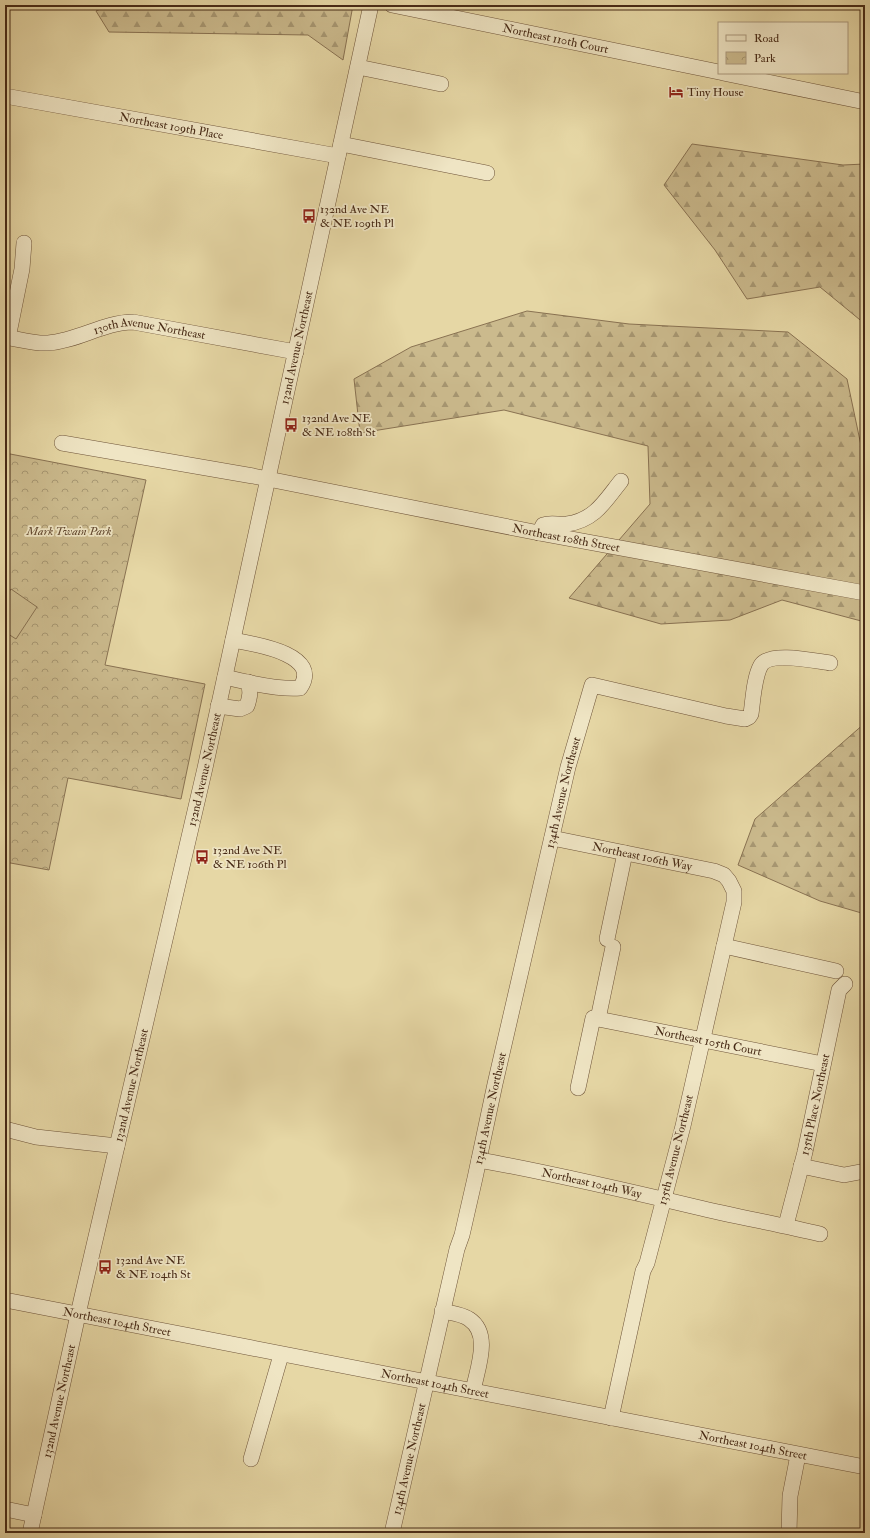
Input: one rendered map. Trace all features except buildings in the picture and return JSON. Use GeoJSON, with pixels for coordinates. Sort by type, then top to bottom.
{"type":"FeatureCollection","features":[{"type":"Feature","properties":{"kind":"street","name":"132nd Avenue Northeast"},"geometry":{"type":"LineString","coordinates":[[30,1533],[78,1315],[233,640],[371,5]]}},
{"type":"Feature","properties":{"kind":"street","name":"Northeast 110th Court"},"geometry":{"type":"LineString","coordinates":[[392,5],[718,72]]}},
{"type":"Feature","properties":{"kind":"street"},"geometry":{"type":"LineString","coordinates":[[358,67],[441,84]]}},
{"type":"Feature","properties":{"kind":"street"},"geometry":{"type":"LineString","coordinates":[[728,74],[865,102]]}},
{"type":"Feature","properties":{"kind":"street","name":"Northeast 109th Place"},"geometry":{"type":"LineString","coordinates":[[5,96],[487,173]]}},
{"type":"Feature","properties":{"kind":"street"},"geometry":{"type":"LineString","coordinates":[[7,337],[22,268],[24,243]]}},
{"type":"Feature","properties":{"kind":"street","name":"130th Avenue Northeast"},"geometry":{"type":"LineString","coordinates":[[7,337],[48,343],[65,340],[121,322],[133,322],[296,352]]}},
{"type":"Feature","properties":{"kind":"street","name":"Northeast 108th Street"},"geometry":{"type":"LineString","coordinates":[[62,443],[268,479],[539,533],[865,593]]}},
{"type":"Feature","properties":{"kind":"street"},"geometry":{"type":"LineString","coordinates":[[539,533],[543,525],[550,522],[566,524],[584,520],[598,510],[621,481]]}},
{"type":"Feature","properties":{"kind":"street"},"geometry":{"type":"LineString","coordinates":[[224,676],[248,682],[292,689],[300,688],[305,680],[306,671],[301,663],[288,655],[260,646],[233,640]]}},
{"type":"Feature","properties":{"kind":"street","name":"134th Avenue Northeast"},"geometry":{"type":"LineString","coordinates":[[392,1533],[568,768],[592,685],[745,719],[749,717],[750,714],[755,683],[760,666],[764,661],[774,658],[785,658],[830,663]]}},
{"type":"Feature","properties":{"kind":"street"},"geometry":{"type":"LineString","coordinates":[[218,706],[240,709],[247,706],[250,698],[248,682]]}},
{"type":"Feature","properties":{"kind":"street","name":"Northeast 106th Way"},"geometry":{"type":"LineString","coordinates":[[552,838],[714,871],[724,875],[730,881]]}},
{"type":"Feature","properties":{"kind":"street"},"geometry":{"type":"LineString","coordinates":[[578,1088],[595,1018],[610,943],[625,853]]}},
{"type":"Feature","properties":{"kind":"street","name":"135th Avenue Northeast"},"geometry":{"type":"LineString","coordinates":[[610,1418],[643,1271],[647,1263],[664,1199],[703,1040],[734,902],[734,891],[730,881]]}},
{"type":"Feature","properties":{"kind":"street"},"geometry":{"type":"LineString","coordinates":[[724,946],[836,971]]}},
{"type":"Feature","properties":{"kind":"street","name":"135th Place Northeast"},"geometry":{"type":"LineString","coordinates":[[786,1226],[803,1159],[839,990],[845,984]]}},
{"type":"Feature","properties":{"kind":"street","name":"Northeast 105th Court"},"geometry":{"type":"LineString","coordinates":[[595,1018],[823,1064]]}},
{"type":"Feature","properties":{"kind":"street"},"geometry":{"type":"LineString","coordinates":[[5,1129],[36,1137],[117,1146]]}},
{"type":"Feature","properties":{"kind":"street"},"geometry":{"type":"LineString","coordinates":[[803,1159],[844,1175],[862,1170],[865,1171]]}},
{"type":"Feature","properties":{"kind":"street","name":"Northeast 104th Way"},"geometry":{"type":"LineString","coordinates":[[479,1160],[820,1234]]}},
{"type":"Feature","properties":{"kind":"street","name":"Northeast 104th Street"},"geometry":{"type":"LineString","coordinates":[[5,1300],[865,1468]]}},
{"type":"Feature","properties":{"kind":"street"},"geometry":{"type":"LineString","coordinates":[[442,1312],[459,1315],[469,1319],[476,1326],[482,1336],[482,1345],[473,1391]]}},
{"type":"Feature","properties":{"kind":"street"},"geometry":{"type":"LineString","coordinates":[[251,1459],[281,1355]]}},
{"type":"Feature","properties":{"kind":"street"},"geometry":{"type":"LineString","coordinates":[[789,1533],[790,1496],[798,1455]]}},
{"type":"Feature","properties":{"kind":"street"},"geometry":{"type":"LineString","coordinates":[[5,1509],[34,1515]]}},
{"type":"Feature","properties":{"kind":"green space"},"geometry":{"type":"Polygon","coordinates":[[[109,5],[353,5],[343,60],[308,35],[109,32],[96,11],[109,5]]]}},
{"type":"Feature","properties":{"kind":"green space"},"geometry":{"type":"Polygon","coordinates":[[[692,144],[843,165],[865,164],[865,324],[820,287],[747,299],[715,250],[664,185],[692,144]]]}},
{"type":"Feature","properties":{"kind":"green space"},"geometry":{"type":"Polygon","coordinates":[[[527,311],[629,324],[788,332],[847,379],[863,455],[865,454],[865,622],[782,600],[730,620],[661,624],[569,598],[650,504],[648,446],[504,410],[360,433],[354,379],[411,347],[527,311]]]}},
{"type":"Feature","properties":{"kind":"green space","name":"Mark Twain Park"},"geometry":{"type":"Polygon","coordinates":[[[5,453],[146,480],[105,665],[205,684],[181,799],[68,778],[49,870],[5,862],[5,453]]]}},
{"type":"Feature","properties":{"kind":"green space"},"geometry":{"type":"Polygon","coordinates":[[[11,589],[37,607],[16,639],[5,632],[5,598],[11,589]]]}},
{"type":"Feature","properties":{"kind":"green space"},"geometry":{"type":"Polygon","coordinates":[[[865,723],[865,914],[820,901],[738,865],[755,819],[865,723]]]}},
{"type":"Feature","properties":{"kind":"place","name":"Tiny House"},"geometry":{"type":"Point","coordinates":[676,92]}},
{"type":"Feature","properties":{"kind":"place","name":"132nd Ave NE & NE 109th Pl"},"geometry":{"type":"Point","coordinates":[309,216]}},
{"type":"Feature","properties":{"kind":"place","name":"132nd Ave NE & NE 108th St"},"geometry":{"type":"Point","coordinates":[291,425]}},
{"type":"Feature","properties":{"kind":"place","name":"132nd Ave NE & NE 106th Pl"},"geometry":{"type":"Point","coordinates":[202,857]}},
{"type":"Feature","properties":{"kind":"place","name":"132nd Ave NE & NE 104th St"},"geometry":{"type":"Point","coordinates":[105,1267]}}]}
